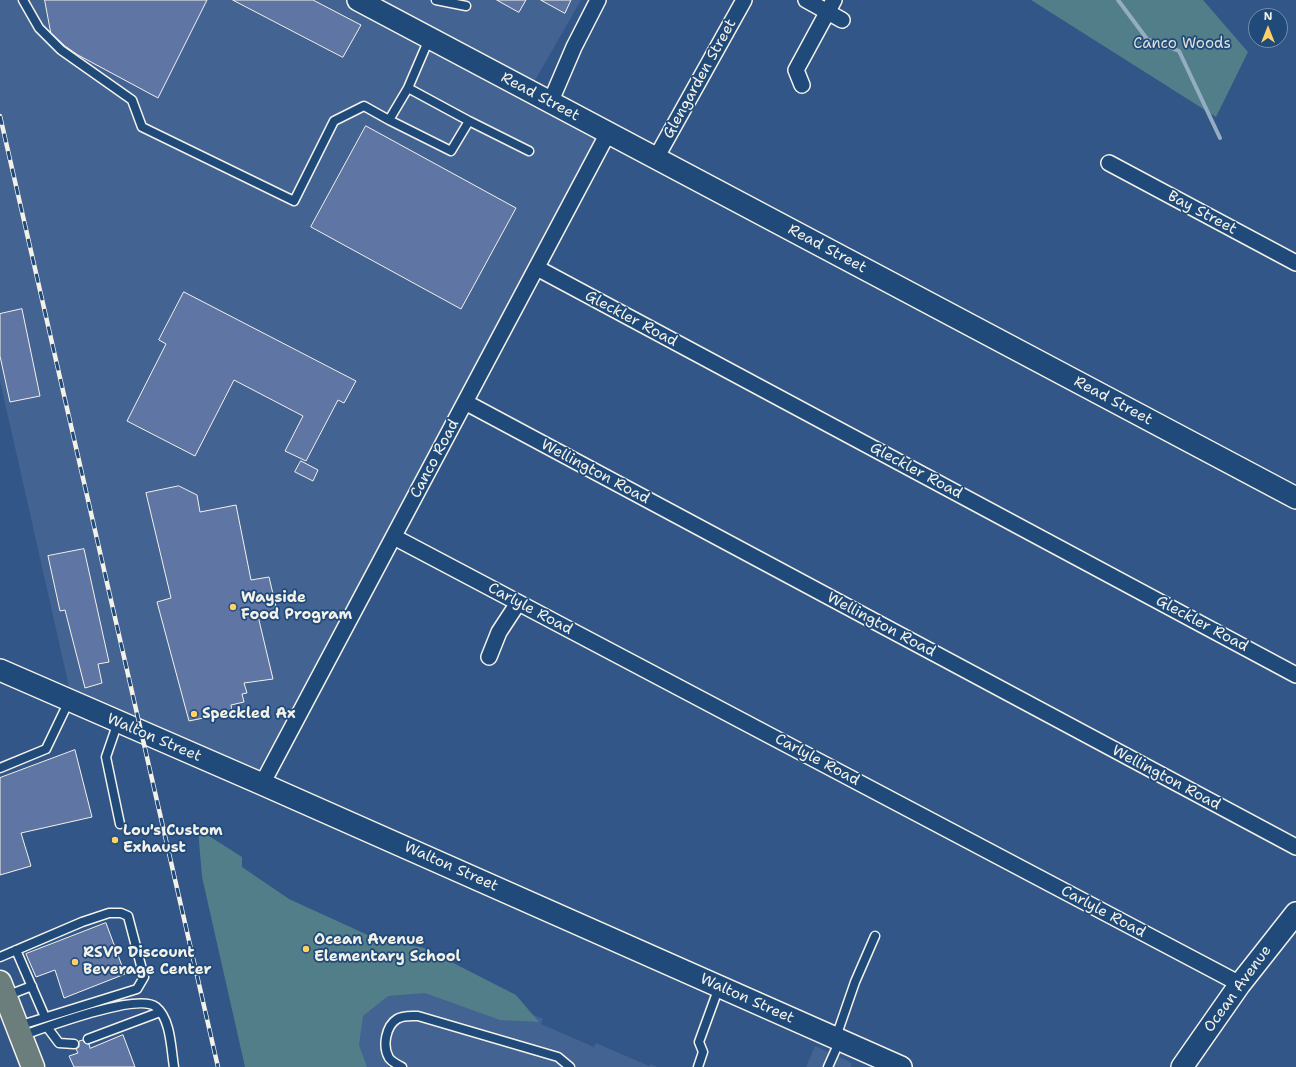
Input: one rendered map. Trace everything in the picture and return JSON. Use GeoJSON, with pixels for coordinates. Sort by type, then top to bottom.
{"type":"FeatureCollection","features":[{"type":"Feature","properties":{"kind":"highway"},"geometry":{"type":"LineString","coordinates":[[3,989],[33,1067]]}},
{"type":"Feature","properties":{"kind":"street"},"geometry":{"type":"LineString","coordinates":[[550,103],[574,47],[598,0]]}},
{"type":"Feature","properties":{"kind":"street","name":"Glengarden Street"},"geometry":{"type":"LineString","coordinates":[[656,158],[744,0]]}},
{"type":"Feature","properties":{"kind":"street"},"geometry":{"type":"LineString","coordinates":[[806,0],[831,6],[842,20]]}},
{"type":"Feature","properties":{"kind":"street","name":"Read Street"},"geometry":{"type":"LineString","coordinates":[[366,2],[429,38],[550,103],[1296,498]]}},
{"type":"Feature","properties":{"kind":"street"},"geometry":{"type":"LineString","coordinates":[[802,85],[796,70],[831,6]]}},
{"type":"Feature","properties":{"kind":"street","name":"Canco Road"},"geometry":{"type":"LineString","coordinates":[[262,784],[608,133]]}},
{"type":"Feature","properties":{"kind":"street","name":"Bay Street"},"geometry":{"type":"LineString","coordinates":[[1109,163],[1296,263]]}},
{"type":"Feature","properties":{"kind":"street","name":"Gleckler Road"},"geometry":{"type":"LineString","coordinates":[[536,268],[1296,675]]}},
{"type":"Feature","properties":{"kind":"street","name":"Wellington Road"},"geometry":{"type":"LineString","coordinates":[[465,402],[1296,847]]}},
{"type":"Feature","properties":{"kind":"street","name":"Carlyle Road"},"geometry":{"type":"LineString","coordinates":[[394,537],[1240,984]]}},
{"type":"Feature","properties":{"kind":"street"},"geometry":{"type":"LineString","coordinates":[[489,656],[499,632],[518,603]]}},
{"type":"Feature","properties":{"kind":"street","name":"Walton Street"},"geometry":{"type":"LineString","coordinates":[[0,670],[262,784],[901,1067]]}},
{"type":"Feature","properties":{"kind":"street","name":"Ocean Avenue"},"geometry":{"type":"LineString","coordinates":[[1182,1067],[1240,984],[1296,913]]}},
{"type":"Feature","properties":{"kind":"lane"},"geometry":{"type":"LineString","coordinates":[[23,0],[39,28],[61,50],[132,100],[142,127],[294,201],[334,121],[364,106],[451,151],[470,121]]}},
{"type":"Feature","properties":{"kind":"lane"},"geometry":{"type":"LineString","coordinates":[[436,0],[466,6]]}},
{"type":"Feature","properties":{"kind":"lane"},"geometry":{"type":"LineString","coordinates":[[389,120],[408,88],[429,38]]}},
{"type":"Feature","properties":{"kind":"lane"},"geometry":{"type":"LineString","coordinates":[[408,88],[529,151]]}},
{"type":"Feature","properties":{"kind":"lane"},"geometry":{"type":"LineString","coordinates":[[0,768],[46,749],[70,701]]}},
{"type":"Feature","properties":{"kind":"lane"},"geometry":{"type":"LineString","coordinates":[[118,722],[106,757],[120,824]]}},
{"type":"Feature","properties":{"kind":"lane"},"geometry":{"type":"LineString","coordinates":[[0,957],[82,922],[102,915],[121,913],[128,916],[144,977],[137,989],[44,1018],[19,1031]]}},
{"type":"Feature","properties":{"kind":"lane"},"geometry":{"type":"LineString","coordinates":[[828,1067],[855,982],[875,936]]}},
{"type":"Feature","properties":{"kind":"lane"},"geometry":{"type":"LineString","coordinates":[[16,950],[44,1018]]}},
{"type":"Feature","properties":{"kind":"lane"},"geometry":{"type":"LineString","coordinates":[[3,989],[32,986]]}},
{"type":"Feature","properties":{"kind":"lane"},"geometry":{"type":"LineString","coordinates":[[698,1067],[703,1052],[699,1042],[720,986]]}},
{"type":"Feature","properties":{"kind":"lane"},"geometry":{"type":"LineString","coordinates":[[19,1031],[47,1027],[72,1017],[133,1003],[148,1003],[155,1006],[167,1025],[174,1067]]}},
{"type":"Feature","properties":{"kind":"lane"},"geometry":{"type":"LineString","coordinates":[[88,1039],[160,1012]]}},
{"type":"Feature","properties":{"kind":"lane"},"geometry":{"type":"LineString","coordinates":[[402,1067],[390,1059],[386,1049],[386,1037],[390,1027],[398,1018],[418,1016],[558,1057],[570,1067]]}},
{"type":"Feature","properties":{"kind":"lane"},"geometry":{"type":"LineString","coordinates":[[47,1027],[59,1043],[74,1044]]}},
{"type":"Feature","properties":{"kind":"shaded area"},"geometry":{"type":"Polygon","coordinates":[[[0,0],[581,0],[525,98],[597,140],[257,773],[70,691],[0,381],[0,0]]]}},
{"type":"Feature","properties":{"kind":"shaded area","name":"Ocean Avenue Elementary School"},"geometry":{"type":"Polygon","coordinates":[[[216,880],[543,1019],[541,1024],[594,1047],[596,1043],[649,1066],[651,1064],[657,1067],[258,1067],[216,880]]]}},
{"type":"Feature","properties":{"kind":"shaded area"},"geometry":{"type":"Polygon","coordinates":[[[815,1046],[852,1063],[851,1067],[806,1067],[815,1046]]]}},
{"type":"Feature","properties":{"kind":"green space","name":"Canco Woods"},"geometry":{"type":"Polygon","coordinates":[[[1031,0],[1203,0],[1248,52],[1216,117],[1031,0]]]}},
{"type":"Feature","properties":{"kind":"green space","name":"Ocean Avenue Elementary School"},"geometry":{"type":"Polygon","coordinates":[[[198,829],[242,857],[242,867],[289,899],[370,936],[424,948],[516,995],[539,1022],[500,1020],[425,993],[388,996],[363,1016],[359,1045],[367,1067],[245,1067],[202,877],[198,829]]]}},
{"type":"Feature","properties":{"kind":"building"},"geometry":{"type":"Polygon","coordinates":[[[45,0],[207,0],[158,98],[78,55],[65,46],[51,33],[45,0]]]}},
{"type":"Feature","properties":{"kind":"building"},"geometry":{"type":"Polygon","coordinates":[[[233,0],[313,0],[361,25],[343,57],[233,0]]]}},
{"type":"Feature","properties":{"kind":"building"},"geometry":{"type":"Polygon","coordinates":[[[497,0],[526,0],[519,12],[497,0]]]}},
{"type":"Feature","properties":{"kind":"building"},"geometry":{"type":"Polygon","coordinates":[[[541,0],[571,0],[565,13],[541,0]]]}},
{"type":"Feature","properties":{"kind":"building"},"geometry":{"type":"Polygon","coordinates":[[[366,126],[516,208],[461,309],[311,227],[366,126]]]}},
{"type":"Feature","properties":{"kind":"building"},"geometry":{"type":"Polygon","coordinates":[[[184,292],[356,381],[344,403],[338,400],[306,461],[285,451],[303,416],[234,380],[195,456],[127,421],[166,344],[159,340],[184,292]]]}},
{"type":"Feature","properties":{"kind":"building"},"geometry":{"type":"Polygon","coordinates":[[[22,309],[40,396],[10,402],[0,356],[0,314],[22,309]]]}},
{"type":"Feature","properties":{"kind":"building"},"geometry":{"type":"Polygon","coordinates":[[[301,461],[318,470],[313,481],[295,472],[301,461]]]}},
{"type":"Feature","properties":{"kind":"building"},"geometry":{"type":"Polygon","coordinates":[[[179,486],[197,495],[200,512],[236,505],[251,580],[269,577],[277,611],[258,616],[273,679],[244,683],[247,693],[242,694],[244,702],[231,705],[232,712],[189,721],[157,602],[171,598],[146,493],[179,486]]]}},
{"type":"Feature","properties":{"kind":"building"},"geometry":{"type":"Polygon","coordinates":[[[84,549],[109,662],[98,664],[102,683],[85,688],[65,610],[60,611],[48,556],[84,549]]]}},
{"type":"Feature","properties":{"kind":"building"},"geometry":{"type":"Polygon","coordinates":[[[75,750],[92,817],[21,833],[31,866],[0,875],[0,778],[75,750]]]}},
{"type":"Feature","properties":{"kind":"building","name":"RSVP Discount Beverage Center"},"geometry":{"type":"Polygon","coordinates":[[[106,923],[125,974],[64,998],[55,970],[36,977],[26,954],[106,923]]]}},
{"type":"Feature","properties":{"kind":"building"},"geometry":{"type":"Polygon","coordinates":[[[123,1035],[135,1067],[74,1067],[69,1056],[78,1053],[76,1049],[79,1047],[79,1041],[83,1040],[85,1043],[89,1044],[90,1048],[123,1035]]]}},
{"type":"Feature","properties":{"kind":"waterway"},"geometry":{"type":"LineString","coordinates":[[1118,0],[1147,39],[1179,51],[1220,138]]}},
{"type":"Feature","properties":{"kind":"railway"},"geometry":{"type":"LineString","coordinates":[[0,116],[218,1067]]}},
{"type":"Feature","properties":{"kind":"place","name":"Wayside Food Program"},"geometry":{"type":"Point","coordinates":[233,607]}},
{"type":"Feature","properties":{"kind":"place","name":"Speckled Ax"},"geometry":{"type":"Point","coordinates":[194,714]}},
{"type":"Feature","properties":{"kind":"place","name":"Lou's Custom Exhaust"},"geometry":{"type":"Point","coordinates":[115,840]}},
{"type":"Feature","properties":{"kind":"place","name":"Ocean Avenue Elementary School"},"geometry":{"type":"Point","coordinates":[306,949]}},
{"type":"Feature","properties":{"kind":"place","name":"RSVP Discount Beverage Center"},"geometry":{"type":"Point","coordinates":[75,962]}}]}
